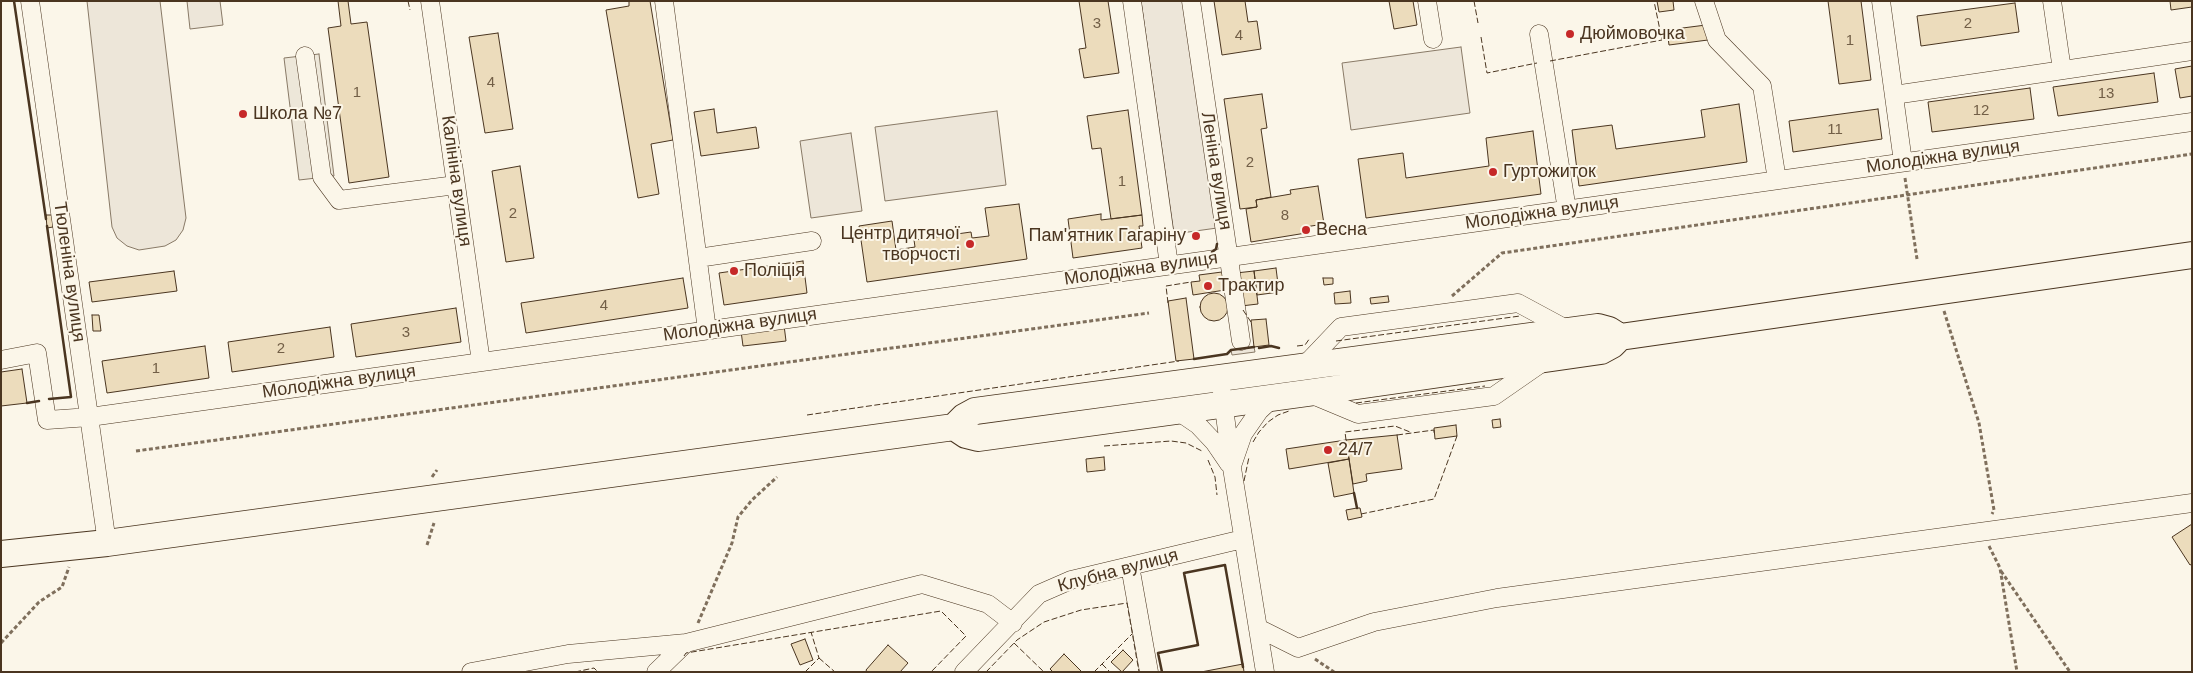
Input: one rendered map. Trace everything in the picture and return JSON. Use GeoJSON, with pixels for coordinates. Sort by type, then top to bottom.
{"type":"FeatureCollection","features":[{"type":"Feature","properties":{"kind":"highway"},"geometry":{"type":"LineString","coordinates":[[954,427],[966,435],[978,438],[1307,393],[1600,351],[1612,345],[1620,337],[2192,255]]}},
{"type":"Feature","properties":{"kind":"highway"},"geometry":{"type":"LineString","coordinates":[[1,554],[107,543],[954,427],[975,411],[1598,327],[1610,330],[1620,337]]}},
{"type":"Feature","properties":{"kind":"street","name":"Тюленіна вулиця"},"geometry":{"type":"LineString","coordinates":[[30,1],[107,543]]}},
{"type":"Feature","properties":{"kind":"street","name":"Калініна вулиця"},"geometry":{"type":"LineString","coordinates":[[430,1],[481,362]]}},
{"type":"Feature","properties":{"kind":"street"},"geometry":{"type":"LineString","coordinates":[[664,1],[707,330]]}},
{"type":"Feature","properties":{"kind":"street"},"geometry":{"type":"LineString","coordinates":[[1132,1],[1169,265]]}},
{"type":"Feature","properties":{"kind":"street","name":"Леніна вулиця"},"geometry":{"type":"LineString","coordinates":[[1191,1],[1240,340]]}},
{"type":"Feature","properties":{"kind":"street"},"geometry":{"type":"LineString","coordinates":[[1427,1],[1433,39]]}},
{"type":"Feature","properties":{"kind":"street"},"geometry":{"type":"LineString","coordinates":[[1704,1],[1717,40],[1762,86],[1777,180]]}},
{"type":"Feature","properties":{"kind":"street"},"geometry":{"type":"LineString","coordinates":[[1881,1],[1903,162]]}},
{"type":"Feature","properties":{"kind":"street"},"geometry":{"type":"LineString","coordinates":[[2052,1],[2062,70]]}},
{"type":"Feature","properties":{"kind":"street"},"geometry":{"type":"LineString","coordinates":[[1539,34],[1567,210]]}},
{"type":"Feature","properties":{"kind":"street"},"geometry":{"type":"LineString","coordinates":[[1894,95],[2192,51]]}},
{"type":"Feature","properties":{"kind":"street"},"geometry":{"type":"LineString","coordinates":[[305,56],[322,177],[339,200],[456,185]]}},
{"type":"Feature","properties":{"kind":"street","name":"Молодіжна вулиця"},"geometry":{"type":"LineString","coordinates":[[1,360],[37,353],[47,420],[90,417],[2192,122]]}},
{"type":"Feature","properties":{"kind":"street"},"geometry":{"type":"LineString","coordinates":[[698,258],[812,241]]}},
{"type":"Feature","properties":{"kind":"street"},"geometry":{"type":"LineString","coordinates":[[1303,367],[1341,327],[1518,304],[1570,331]]}},
{"type":"Feature","properties":{"kind":"street"},"geometry":{"type":"LineString","coordinates":[[1232,468],[1243,434],[1268,398],[1248,392],[1246,382],[1257,373]]}},
{"type":"Feature","properties":{"kind":"street"},"geometry":{"type":"LineString","coordinates":[[1221,378],[1232,468],[1266,672]]}},
{"type":"Feature","properties":{"kind":"street"},"geometry":{"type":"LineString","coordinates":[[1179,384],[1189,390],[1191,399],[1180,410],[1209,436],[1232,468]]}},
{"type":"Feature","properties":{"kind":"street"},"geometry":{"type":"LineString","coordinates":[[1258,628],[1298,648],[1374,622],[1497,598],[2192,503]]}},
{"type":"Feature","properties":{"kind":"street","name":"Клубна вулиця"},"geometry":{"type":"LineString","coordinates":[[964,672],[1039,594],[1071,580],[1243,539]]}},
{"type":"Feature","properties":{"kind":"street"},"geometry":{"type":"LineString","coordinates":[[1130,566],[1149,672]]}},
{"type":"Feature","properties":{"kind":"street"},"geometry":{"type":"LineString","coordinates":[[471,672],[568,654],[686,643],[922,584],[988,604],[1013,623]]}},
{"type":"Feature","properties":{"kind":"street"},"geometry":{"type":"LineString","coordinates":[[656,672],[686,643]]}},
{"type":"Feature","properties":{"kind":"path"},"geometry":{"type":"LineString","coordinates":[[1450,298],[1502,253],[2192,154]]}},
{"type":"Feature","properties":{"kind":"path"},"geometry":{"type":"LineString","coordinates":[[1903,162],[1917,259]]}},
{"type":"Feature","properties":{"kind":"path"},"geometry":{"type":"LineString","coordinates":[[1943,309],[1979,423],[1994,510],[1982,531],[2000,568],[2070,672]]}},
{"type":"Feature","properties":{"kind":"path"},"geometry":{"type":"LineString","coordinates":[[136,451],[1149,313]]}},
{"type":"Feature","properties":{"kind":"path"},"geometry":{"type":"LineString","coordinates":[[686,643],[703,614],[732,543],[738,517],[777,477]]}},
{"type":"Feature","properties":{"kind":"path"},"geometry":{"type":"LineString","coordinates":[[427,544],[434,523]]}},
{"type":"Feature","properties":{"kind":"path"},"geometry":{"type":"LineString","coordinates":[[1,643],[39,602],[62,587],[70,563]]}},
{"type":"Feature","properties":{"kind":"path"},"geometry":{"type":"LineString","coordinates":[[2000,568],[2017,672]]}},
{"type":"Feature","properties":{"kind":"shaded area"},"geometry":{"type":"Polygon","coordinates":[[[87,1],[160,1],[186,218],[183,230],[176,240],[165,246],[139,250],[127,246],[117,238],[112,227],[87,1]]]}},
{"type":"Feature","properties":{"kind":"shaded area"},"geometry":{"type":"Polygon","coordinates":[[[187,1],[220,1],[223,25],[190,29],[187,1]]]}},
{"type":"Feature","properties":{"kind":"shaded area"},"geometry":{"type":"Polygon","coordinates":[[[1141,1],[1185,1],[1217,228],[1174,234],[1141,1]]]}},
{"type":"Feature","properties":{"kind":"shaded area"},"geometry":{"type":"Polygon","coordinates":[[[1461,47],[1470,113],[1351,130],[1342,63],[1461,47]]]}},
{"type":"Feature","properties":{"kind":"shaded area"},"geometry":{"type":"Polygon","coordinates":[[[319,54],[334,176],[299,180],[284,58],[319,54]]]}},
{"type":"Feature","properties":{"kind":"shaded area"},"geometry":{"type":"Polygon","coordinates":[[[997,111],[1006,185],[885,201],[875,127],[997,111]]]}},
{"type":"Feature","properties":{"kind":"shaded area"},"geometry":{"type":"Polygon","coordinates":[[[851,133],[862,211],[811,218],[800,141],[851,133]]]}},
{"type":"Feature","properties":{"kind":"shaded area"},"geometry":{"type":"Polygon","coordinates":[[[1254,347],[1255,352],[1232,355],[1231,350],[1254,347]]]}},
{"type":"Feature","properties":{"kind":"building"},"geometry":{"type":"Polygon","coordinates":[[[338,1],[348,1],[351,24],[367,22],[389,177],[349,183],[328,28],[341,26],[338,1]]]}},
{"type":"Feature","properties":{"kind":"building"},"geometry":{"type":"Polygon","coordinates":[[[629,1],[650,1],[673,140],[651,144],[659,194],[638,198],[606,10],[629,6],[629,1]]]}},
{"type":"Feature","properties":{"kind":"building"},"geometry":{"type":"Polygon","coordinates":[[[1079,1],[1108,1],[1119,73],[1084,78],[1079,49],[1086,48],[1079,1]]]}},
{"type":"Feature","properties":{"kind":"building"},"geometry":{"type":"Polygon","coordinates":[[[1214,1],[1245,1],[1248,22],[1257,21],[1261,49],[1222,55],[1214,1]]]}},
{"type":"Feature","properties":{"kind":"building"},"geometry":{"type":"Polygon","coordinates":[[[1389,1],[1413,1],[1417,25],[1394,29],[1389,1]]]}},
{"type":"Feature","properties":{"kind":"building"},"geometry":{"type":"Polygon","coordinates":[[[1657,1],[1673,1],[1674,10],[1659,12],[1657,1]]]}},
{"type":"Feature","properties":{"kind":"building"},"geometry":{"type":"Polygon","coordinates":[[[1828,1],[1861,1],[1871,80],[1839,84],[1828,1]]]}},
{"type":"Feature","properties":{"kind":"building"},"geometry":{"type":"Polygon","coordinates":[[[2170,1],[2192,1],[2192,7],[2171,10],[2170,1]]]}},
{"type":"Feature","properties":{"kind":"building"},"geometry":{"type":"Polygon","coordinates":[[[2015,3],[2019,32],[1921,46],[1917,16],[2015,3]]]}},
{"type":"Feature","properties":{"kind":"building"},"geometry":{"type":"Polygon","coordinates":[[[1706,25],[1708,40],[1669,45],[1667,30],[1706,25]]]}},
{"type":"Feature","properties":{"kind":"building"},"geometry":{"type":"Polygon","coordinates":[[[498,33],[513,129],[485,133],[469,37],[498,33]]]}},
{"type":"Feature","properties":{"kind":"building"},"geometry":{"type":"Polygon","coordinates":[[[2192,66],[2192,96],[2180,98],[2175,69],[2192,66]]]}},
{"type":"Feature","properties":{"kind":"building"},"geometry":{"type":"Polygon","coordinates":[[[2154,73],[2158,102],[2058,116],[2053,87],[2154,73]]]}},
{"type":"Feature","properties":{"kind":"building"},"geometry":{"type":"Polygon","coordinates":[[[2030,88],[2034,119],[1932,132],[1928,102],[2030,88]]]}},
{"type":"Feature","properties":{"kind":"building"},"geometry":{"type":"Polygon","coordinates":[[[1262,94],[1267,128],[1261,129],[1271,197],[1256,200],[1257,207],[1240,209],[1224,99],[1262,94]]]}},
{"type":"Feature","properties":{"kind":"building"},"geometry":{"type":"Polygon","coordinates":[[[1739,104],[1747,162],[1579,186],[1572,130],[1612,125],[1616,149],[1705,137],[1701,110],[1739,104]]]}},
{"type":"Feature","properties":{"kind":"building"},"geometry":{"type":"Polygon","coordinates":[[[714,109],[717,133],[756,127],[759,148],[701,156],[694,112],[714,109]]]}},
{"type":"Feature","properties":{"kind":"building"},"geometry":{"type":"Polygon","coordinates":[[[1878,109],[1882,139],[1793,152],[1789,121],[1878,109]]]}},
{"type":"Feature","properties":{"kind":"building"},"geometry":{"type":"Polygon","coordinates":[[[1128,110],[1142,215],[1111,219],[1101,148],[1092,149],[1087,116],[1128,110]]]}},
{"type":"Feature","properties":{"kind":"building","name":"Гуртожиток"},"geometry":{"type":"Polygon","coordinates":[[[1533,131],[1541,194],[1366,218],[1358,159],[1403,153],[1406,178],[1489,166],[1486,138],[1533,131]]]}},
{"type":"Feature","properties":{"kind":"building"},"geometry":{"type":"Polygon","coordinates":[[[520,166],[534,258],[506,262],[492,171],[520,166]]]}},
{"type":"Feature","properties":{"kind":"building"},"geometry":{"type":"Polygon","coordinates":[[[1318,186],[1324,224],[1305,227],[1306,233],[1251,242],[1246,209],[1257,207],[1256,200],[1291,194],[1290,190],[1318,186]]]}},
{"type":"Feature","properties":{"kind":"building","name":"Центр дитячої творчості"},"geometry":{"type":"Polygon","coordinates":[[[1019,204],[1027,259],[867,282],[859,226],[892,221],[896,250],[915,247],[914,240],[971,232],[972,238],[989,236],[985,208],[1019,204]]]}},
{"type":"Feature","properties":{"kind":"building"},"geometry":{"type":"Polygon","coordinates":[[[1101,214],[1101,220],[1142,215],[1143,226],[1139,226],[1142,248],[1073,258],[1068,219],[1101,214]]]}},
{"type":"Feature","properties":{"kind":"building"},"geometry":{"type":"Polygon","coordinates":[[[46,215],[52,215],[53,227],[47,228],[46,215]]]}},
{"type":"Feature","properties":{"kind":"building"},"geometry":{"type":"Polygon","coordinates":[[[803,261],[807,293],[724,305],[719,273],[803,261]]]}},
{"type":"Feature","properties":{"kind":"building"},"geometry":{"type":"Polygon","coordinates":[[[1276,268],[1279,292],[1257,295],[1254,271],[1276,268]]]}},
{"type":"Feature","properties":{"kind":"building"},"geometry":{"type":"Polygon","coordinates":[[[174,271],[177,291],[92,302],[89,282],[174,271]]]}},
{"type":"Feature","properties":{"kind":"building"},"geometry":{"type":"Polygon","coordinates":[[[1254,271],[1258,304],[1241,306],[1236,273],[1254,271]]]}},
{"type":"Feature","properties":{"kind":"building","name":"Трактир"},"geometry":{"type":"Polygon","coordinates":[[[1222,272],[1225,290],[1193,295],[1191,282],[1200,281],[1199,275],[1222,272]]]}},
{"type":"Feature","properties":{"kind":"building"},"geometry":{"type":"Polygon","coordinates":[[[683,278],[688,308],[526,333],[521,303],[683,278]]]}},
{"type":"Feature","properties":{"kind":"building"},"geometry":{"type":"Polygon","coordinates":[[[1323,278],[1333,278],[1333,284],[1324,285],[1323,278]]]}},
{"type":"Feature","properties":{"kind":"building"},"geometry":{"type":"Polygon","coordinates":[[[1350,291],[1351,303],[1335,304],[1334,293],[1350,291]]]}},
{"type":"Feature","properties":{"kind":"building"},"geometry":{"type":"Polygon","coordinates":[[[1214,293],[1224,297],[1228,307],[1224,317],[1214,321],[1204,317],[1200,307],[1204,297],[1214,293]]]}},
{"type":"Feature","properties":{"kind":"building"},"geometry":{"type":"Polygon","coordinates":[[[1388,296],[1389,302],[1371,304],[1370,298],[1388,296]]]}},
{"type":"Feature","properties":{"kind":"building"},"geometry":{"type":"Polygon","coordinates":[[[1186,298],[1194,359],[1176,361],[1168,301],[1186,298]]]}},
{"type":"Feature","properties":{"kind":"building"},"geometry":{"type":"Polygon","coordinates":[[[456,308],[461,342],[356,357],[351,324],[456,308]]]}},
{"type":"Feature","properties":{"kind":"building"},"geometry":{"type":"Polygon","coordinates":[[[92,315],[99,315],[101,331],[93,331],[92,315]]]}},
{"type":"Feature","properties":{"kind":"building"},"geometry":{"type":"Polygon","coordinates":[[[1266,319],[1269,345],[1254,347],[1251,320],[1266,319]]]}},
{"type":"Feature","properties":{"kind":"building"},"geometry":{"type":"Polygon","coordinates":[[[784,325],[786,341],[743,346],[741,331],[784,325]]]}},
{"type":"Feature","properties":{"kind":"building"},"geometry":{"type":"Polygon","coordinates":[[[330,327],[334,357],[232,372],[228,342],[330,327]]]}},
{"type":"Feature","properties":{"kind":"building"},"geometry":{"type":"Polygon","coordinates":[[[205,346],[209,378],[107,393],[102,361],[205,346]]]}},
{"type":"Feature","properties":{"kind":"building"},"geometry":{"type":"Polygon","coordinates":[[[22,369],[27,403],[1,406],[1,372],[22,369]]]}},
{"type":"Feature","properties":{"kind":"building"},"geometry":{"type":"Polygon","coordinates":[[[1500,419],[1501,427],[1493,428],[1492,420],[1500,419]]]}},
{"type":"Feature","properties":{"kind":"building"},"geometry":{"type":"Polygon","coordinates":[[[1456,425],[1457,436],[1435,439],[1434,428],[1456,425]]]}},
{"type":"Feature","properties":{"kind":"building"},"geometry":{"type":"Polygon","coordinates":[[[1397,435],[1402,469],[1366,474],[1367,481],[1353,484],[1346,440],[1397,435]]]}},
{"type":"Feature","properties":{"kind":"building"},"geometry":{"type":"Polygon","coordinates":[[[1346,440],[1349,459],[1289,469],[1286,449],[1346,440]]]}},
{"type":"Feature","properties":{"kind":"building"},"geometry":{"type":"Polygon","coordinates":[[[1104,457],[1105,470],[1087,472],[1086,459],[1104,457]]]}},
{"type":"Feature","properties":{"kind":"building"},"geometry":{"type":"Polygon","coordinates":[[[1349,459],[1354,493],[1334,497],[1328,463],[1349,459]]]}},
{"type":"Feature","properties":{"kind":"building"},"geometry":{"type":"Polygon","coordinates":[[[1360,508],[1362,517],[1348,520],[1346,510],[1360,508]]]}},
{"type":"Feature","properties":{"kind":"building"},"geometry":{"type":"Polygon","coordinates":[[[2192,524],[2192,564],[2190,565],[2172,537],[2192,524]]]}},
{"type":"Feature","properties":{"kind":"building"},"geometry":{"type":"Polygon","coordinates":[[[805,639],[813,660],[800,665],[791,644],[805,639]]]}},
{"type":"Feature","properties":{"kind":"building"},"geometry":{"type":"Polygon","coordinates":[[[888,645],[908,663],[900,672],[867,672],[866,670],[888,645]]]}},
{"type":"Feature","properties":{"kind":"building"},"geometry":{"type":"Polygon","coordinates":[[[1123,650],[1133,660],[1122,672],[1111,662],[1123,650]]]}},
{"type":"Feature","properties":{"kind":"building"},"geometry":{"type":"Polygon","coordinates":[[[1064,654],[1082,672],[1053,672],[1050,669],[1064,654]]]}},
{"type":"Feature","properties":{"kind":"building"},"geometry":{"type":"Polygon","coordinates":[[[1243,664],[1244,672],[1201,672],[1243,664]]]}},
{"type":"Feature","properties":{"kind":"fence"},"geometry":{"type":"LineString","coordinates":[[408,1],[410,10]]}},
{"type":"Feature","properties":{"kind":"fence"},"geometry":{"type":"LineString","coordinates":[[1474,1],[1478,23]]}},
{"type":"Feature","properties":{"kind":"fence"},"geometry":{"type":"LineString","coordinates":[[1550,61],[1662,40],[1654,1]]}},
{"type":"Feature","properties":{"kind":"fence"},"geometry":{"type":"LineString","coordinates":[[1481,37],[1487,73],[1537,63]]}},
{"type":"Feature","properties":{"kind":"fence"},"geometry":{"type":"LineString","coordinates":[[1168,303],[1166,286],[1191,282]]}},
{"type":"Feature","properties":{"kind":"fence"},"geometry":{"type":"LineString","coordinates":[[1243,310],[1251,322]]}},
{"type":"Feature","properties":{"kind":"fence"},"geometry":{"type":"LineString","coordinates":[[1336,341],[1520,316]]}},
{"type":"Feature","properties":{"kind":"fence"},"geometry":{"type":"LineString","coordinates":[[1297,346],[1305,345],[1310,338]]}},
{"type":"Feature","properties":{"kind":"fence"},"geometry":{"type":"LineString","coordinates":[[807,415],[1179,361]]}},
{"type":"Feature","properties":{"kind":"fence"},"geometry":{"type":"LineString","coordinates":[[1356,403],[1485,386]]}},
{"type":"Feature","properties":{"kind":"fence"},"geometry":{"type":"LineString","coordinates":[[1253,442],[1268,422],[1278,415],[1289,411]]}},
{"type":"Feature","properties":{"kind":"fence"},"geometry":{"type":"LineString","coordinates":[[1346,440],[1345,432],[1395,426],[1410,432]]}},
{"type":"Feature","properties":{"kind":"fence"},"geometry":{"type":"LineString","coordinates":[[1397,435],[1434,430],[1434,433]]}},
{"type":"Feature","properties":{"kind":"fence"},"geometry":{"type":"LineString","coordinates":[[1361,514],[1434,499],[1457,436],[1454,436]]}},
{"type":"Feature","properties":{"kind":"fence"},"geometry":{"type":"LineString","coordinates":[[1104,446],[1171,441],[1186,443],[1202,451]]}},
{"type":"Feature","properties":{"kind":"fence"},"geometry":{"type":"LineString","coordinates":[[1244,481],[1249,457]]}},
{"type":"Feature","properties":{"kind":"fence"},"geometry":{"type":"LineString","coordinates":[[1208,460],[1215,477],[1217,495]]}},
{"type":"Feature","properties":{"kind":"fence"},"geometry":{"type":"LineString","coordinates":[[986,672],[1017,640],[1044,622],[1081,610],[1127,603],[1139,672]]}},
{"type":"Feature","properties":{"kind":"fence"},"geometry":{"type":"LineString","coordinates":[[684,656],[686,653],[941,611],[966,636],[931,672]]}},
{"type":"Feature","properties":{"kind":"fence"},"geometry":{"type":"LineString","coordinates":[[805,672],[819,658],[811,632]]}},
{"type":"Feature","properties":{"kind":"fence"},"geometry":{"type":"LineString","coordinates":[[1094,672],[1132,634]]}},
{"type":"Feature","properties":{"kind":"fence"},"geometry":{"type":"LineString","coordinates":[[1014,643],[1044,672]]}},
{"type":"Feature","properties":{"kind":"fence"},"geometry":{"type":"LineString","coordinates":[[819,658],[835,672]]}},
{"type":"Feature","properties":{"kind":"fence"},"geometry":{"type":"LineString","coordinates":[[1102,664],[1110,672]]}},
{"type":"Feature","properties":{"kind":"fence"},"geometry":{"type":"LineString","coordinates":[[575,672],[594,668],[598,672]]}},
{"type":"Feature","properties":{"kind":"wall"},"geometry":{"type":"LineString","coordinates":[[14,1],[46,219]]}},
{"type":"Feature","properties":{"kind":"wall"},"geometry":{"type":"LineString","coordinates":[[47,226],[71,397],[49,399]]}},
{"type":"Feature","properties":{"kind":"wall"},"geometry":{"type":"LineString","coordinates":[[1212,252],[1216,249],[1217,244]]}},
{"type":"Feature","properties":{"kind":"wall"},"geometry":{"type":"LineString","coordinates":[[1259,348],[1271,346],[1279,348]]}},
{"type":"Feature","properties":{"kind":"wall"},"geometry":{"type":"LineString","coordinates":[[1194,359],[1227,354],[1231,350],[1254,347]]}},
{"type":"Feature","properties":{"kind":"wall"},"geometry":{"type":"LineString","coordinates":[[27,403],[39,401]]}},
{"type":"Feature","properties":{"kind":"wall"},"geometry":{"type":"LineString","coordinates":[[1354,493],[1357,508]]}},
{"type":"Feature","properties":{"kind":"wall"},"geometry":{"type":"LineString","coordinates":[[1162,672],[1158,653],[1198,645],[1184,573],[1225,565],[1243,667]]}},
{"type":"Feature","properties":{"kind":"place","name":"Дюймовочка"},"geometry":{"type":"Point","coordinates":[1570,34]}},
{"type":"Feature","properties":{"kind":"place","name":"Школа №7"},"geometry":{"type":"Point","coordinates":[243,114]}},
{"type":"Feature","properties":{"kind":"place","name":"Гуртожиток"},"geometry":{"type":"Point","coordinates":[1493,172]}},
{"type":"Feature","properties":{"kind":"place","name":"Весна"},"geometry":{"type":"Point","coordinates":[1306,230]}},
{"type":"Feature","properties":{"kind":"place","name":"Пам'ятник Гагаріну"},"geometry":{"type":"Point","coordinates":[1196,236]}},
{"type":"Feature","properties":{"kind":"place","name":"Центр дитячої творчості"},"geometry":{"type":"Point","coordinates":[970,244]}},
{"type":"Feature","properties":{"kind":"place","name":"Поліція"},"geometry":{"type":"Point","coordinates":[734,271]}},
{"type":"Feature","properties":{"kind":"place","name":"Трактир"},"geometry":{"type":"Point","coordinates":[1208,286]}},
{"type":"Feature","properties":{"kind":"place","name":"24/7"},"geometry":{"type":"Point","coordinates":[1328,450]}}]}
